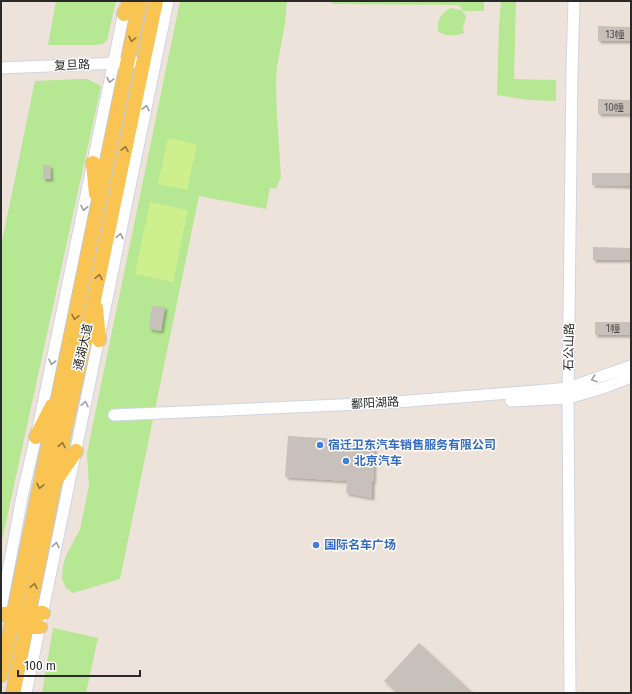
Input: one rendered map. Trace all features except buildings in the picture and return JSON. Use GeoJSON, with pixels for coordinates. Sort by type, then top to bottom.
{"type":"FeatureCollection","features":[{"type":"Feature","properties":{"kind":"main road"},"geometry":{"type":"LineString","coordinates":[[125,8],[130,1]]}},
{"type":"Feature","properties":{"kind":"main road","name":"通湖大道"},"geometry":{"type":"LineString","coordinates":[[1,675],[6,628],[5,612],[60,389],[97,209],[120,63],[140,1]]}},
{"type":"Feature","properties":{"kind":"main road","name":"通湖大道"},"geometry":{"type":"LineString","coordinates":[[13,693],[34,620],[54,483],[156,5]]}},
{"type":"Feature","properties":{"kind":"main road"},"geometry":{"type":"LineString","coordinates":[[93,162],[97,209]]}},
{"type":"Feature","properties":{"kind":"main road"},"geometry":{"type":"LineString","coordinates":[[95,294],[99,340]]}},
{"type":"Feature","properties":{"kind":"main road"},"geometry":{"type":"LineString","coordinates":[[36,437],[60,389]]}},
{"type":"Feature","properties":{"kind":"main road"},"geometry":{"type":"LineString","coordinates":[[54,483],[76,451]]}},
{"type":"Feature","properties":{"kind":"main road"},"geometry":{"type":"LineString","coordinates":[[5,612],[34,620]]}},
{"type":"Feature","properties":{"kind":"main road"},"geometry":{"type":"LineString","coordinates":[[6,628],[34,620]]}},
{"type":"Feature","properties":{"kind":"street"},"geometry":{"type":"LineString","coordinates":[[26,693],[34,620],[76,451],[168,1]]}},
{"type":"Feature","properties":{"kind":"street","name":"石公山路"},"geometry":{"type":"LineString","coordinates":[[570,693],[568,393],[574,1]]}},
{"type":"Feature","properties":{"kind":"street"},"geometry":{"type":"LineString","coordinates":[[5,612],[23,492],[36,437],[93,162],[120,63],[125,8]]}},
{"type":"Feature","properties":{"kind":"street","name":"复旦路"},"geometry":{"type":"LineString","coordinates":[[1,68],[143,62]]}},
{"type":"Feature","properties":{"kind":"street","name":"鄱阳湖路"},"geometry":{"type":"LineString","coordinates":[[568,393],[631,366]]}},
{"type":"Feature","properties":{"kind":"street","name":"鄱阳湖路"},"geometry":{"type":"LineString","coordinates":[[114,418],[384,409],[568,393],[603,388],[631,377]]}},
{"type":"Feature","properties":{"kind":"green space"},"geometry":{"type":"Polygon","coordinates":[[[56,1],[116,1],[107,40],[103,44],[96,45],[48,45],[56,1]]]}},
{"type":"Feature","properties":{"kind":"green space"},"geometry":{"type":"Polygon","coordinates":[[[180,1],[287,1],[276,82],[281,177],[276,189],[270,188],[266,209],[199,196],[120,579],[73,593],[66,588],[62,579],[63,566],[66,556],[80,529],[89,486],[87,453],[180,1]]]}},
{"type":"Feature","properties":{"kind":"green space"},"geometry":{"type":"Polygon","coordinates":[[[331,1],[484,1],[484,11],[463,11],[459,5],[332,4],[331,1]]]}},
{"type":"Feature","properties":{"kind":"green space"},"geometry":{"type":"Polygon","coordinates":[[[501,1],[516,1],[514,79],[556,80],[556,101],[528,100],[497,95],[501,1]]]}},
{"type":"Feature","properties":{"kind":"green space"},"geometry":{"type":"Polygon","coordinates":[[[451,8],[461,10],[466,16],[463,29],[464,33],[451,35],[438,31],[440,17],[451,8]]]}},
{"type":"Feature","properties":{"kind":"green space"},"geometry":{"type":"Polygon","coordinates":[[[87,79],[101,86],[1,545],[1,246],[35,81],[87,79]]]}},
{"type":"Feature","properties":{"kind":"green space"},"geometry":{"type":"Polygon","coordinates":[[[168,138],[197,144],[187,190],[158,184],[168,138]]]}},
{"type":"Feature","properties":{"kind":"green space"},"geometry":{"type":"Polygon","coordinates":[[[150,202],[188,210],[173,282],[135,274],[150,202]]]}},
{"type":"Feature","properties":{"kind":"green space"},"geometry":{"type":"Polygon","coordinates":[[[53,628],[98,638],[86,693],[42,693],[53,628]]]}},
{"type":"Feature","properties":{"kind":"place","name":"宿迁卫东汽车销售服务有限公司"},"geometry":{"type":"Point","coordinates":[320,445]}},
{"type":"Feature","properties":{"kind":"place","name":"北京汽车"},"geometry":{"type":"Point","coordinates":[346,461]}},
{"type":"Feature","properties":{"kind":"place","name":"国际名车广场"},"geometry":{"type":"Point","coordinates":[316,545]}}]}
